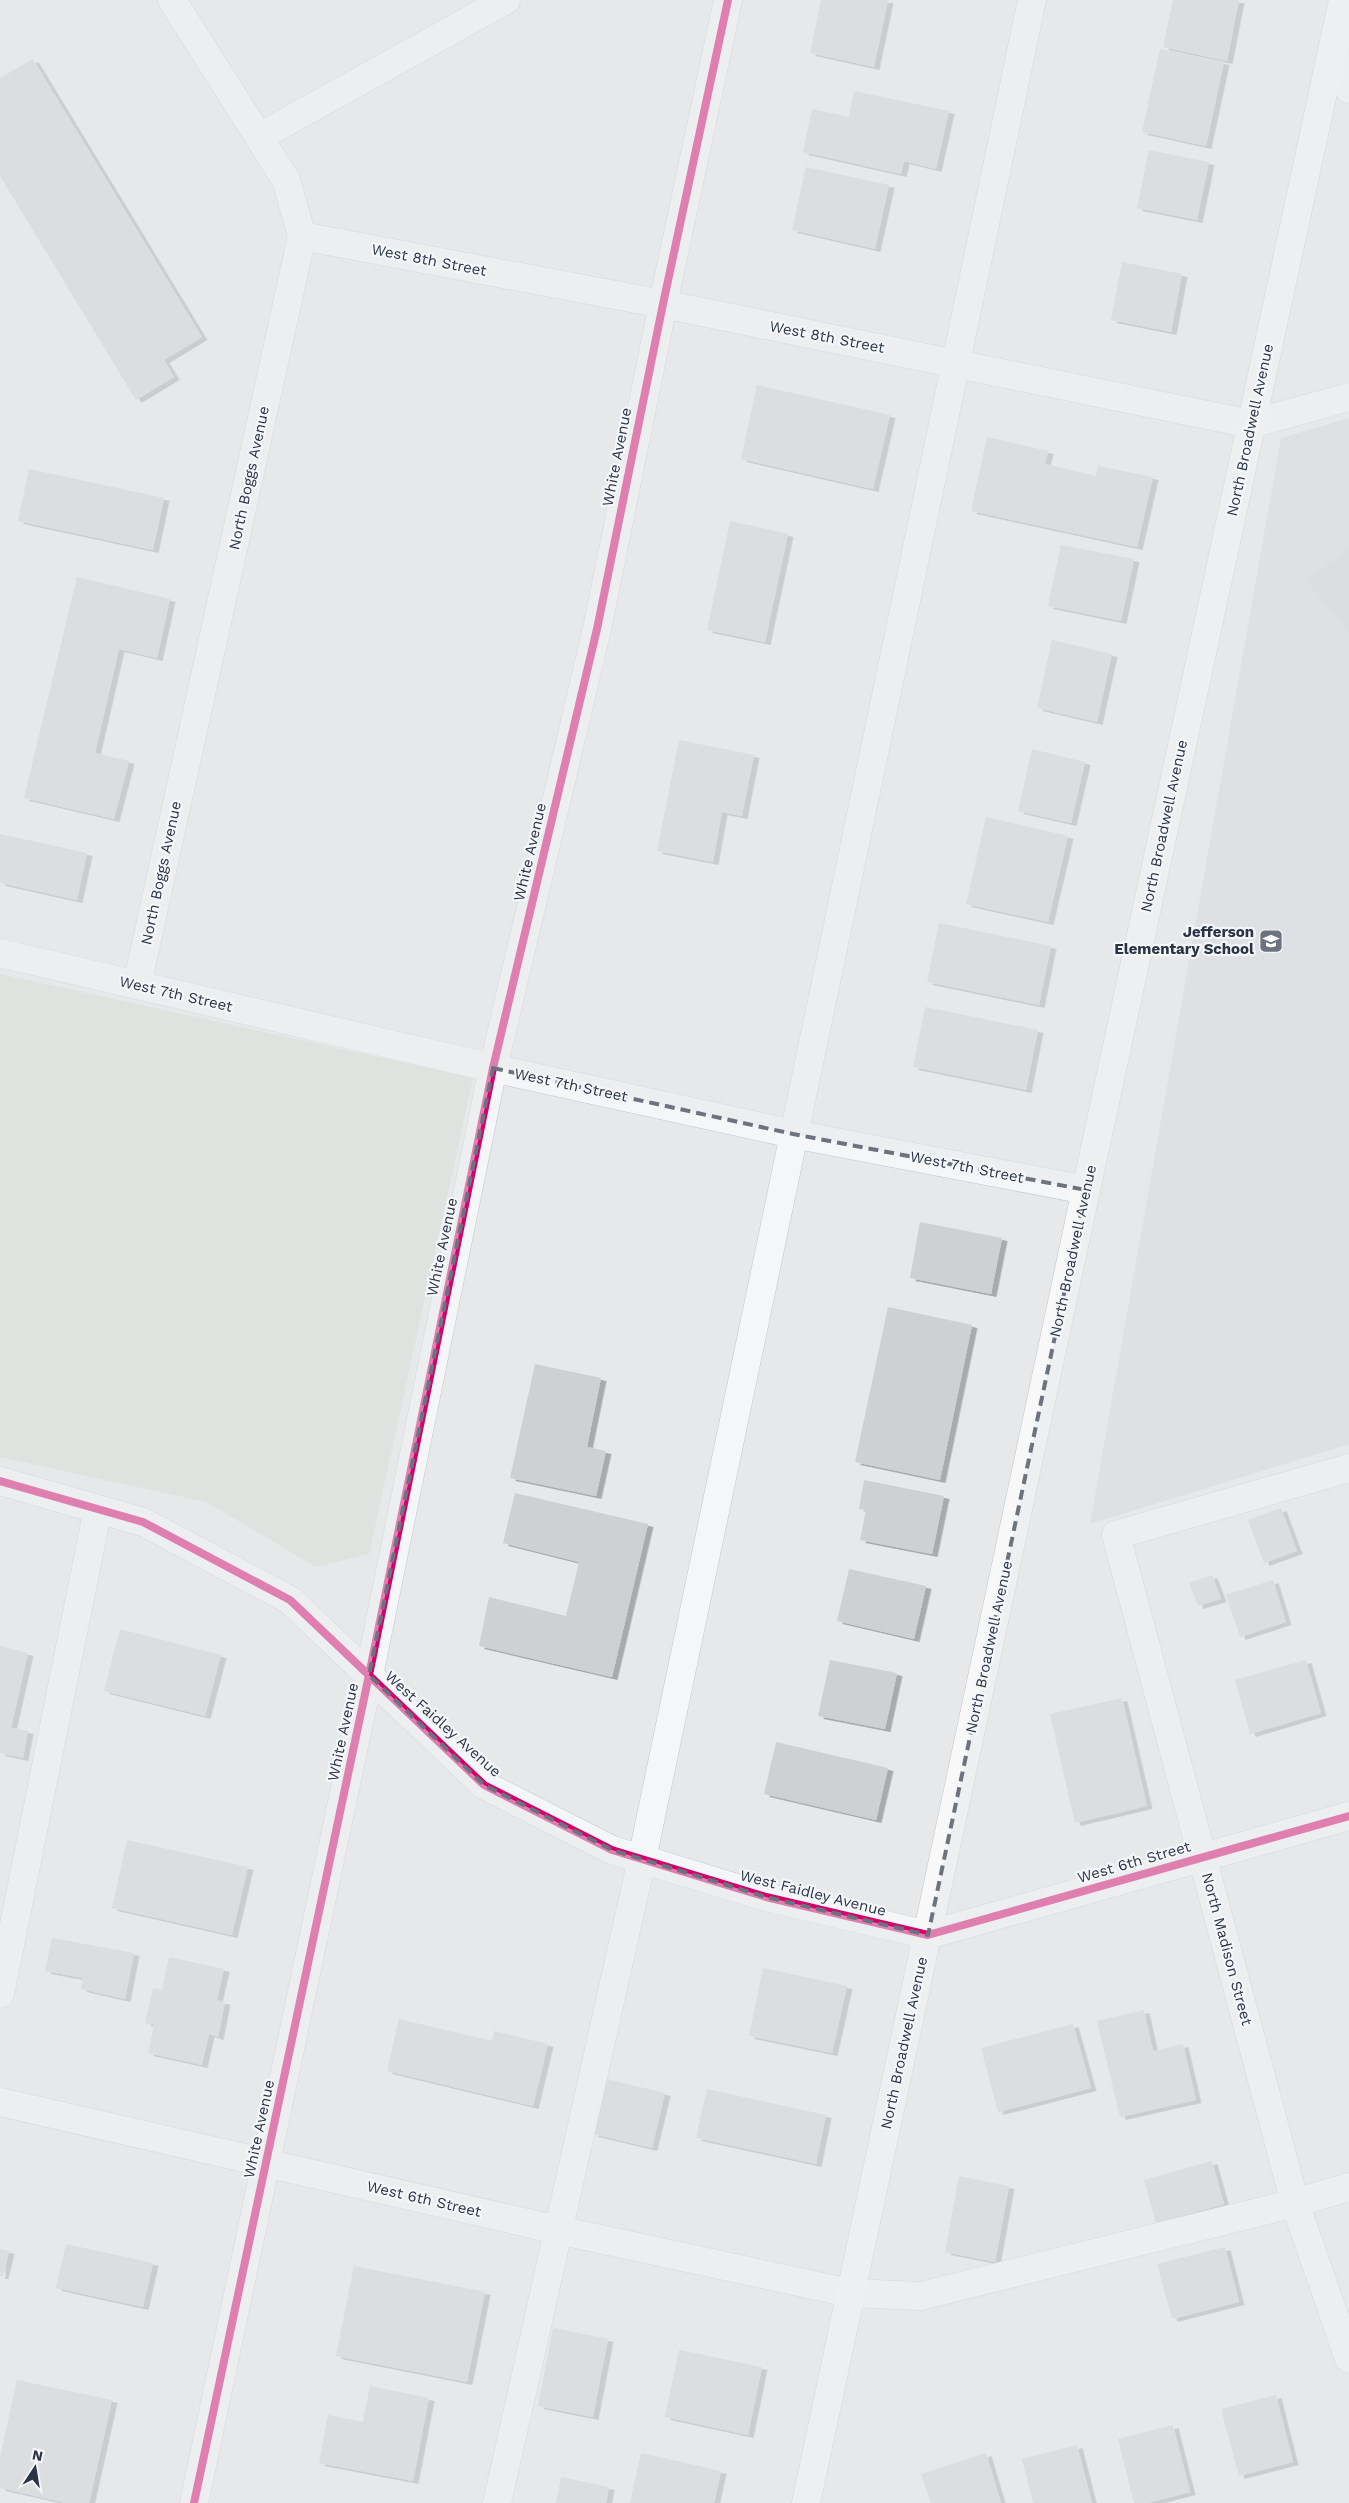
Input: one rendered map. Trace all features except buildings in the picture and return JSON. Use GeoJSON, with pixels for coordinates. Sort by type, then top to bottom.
{"type":"FeatureCollection","features":[{"type":"Feature","properties":{"kind":"main road","name":"North Broadwell Avenue"},"geometry":{"type":"LineString","coordinates":[[806,2503],[1251,424],[1341,43],[1343,0]]}},
{"type":"Feature","properties":{"kind":"street","name":"North Boggs Avenue"},"geometry":{"type":"LineString","coordinates":[[137,985],[302,236],[286,180],[172,0]]}},
{"type":"Feature","properties":{"kind":"street"},"geometry":{"type":"LineString","coordinates":[[259,137],[506,0]]}},
{"type":"Feature","properties":{"kind":"street","name":"White Avenue"},"geometry":{"type":"LineString","coordinates":[[194,2503],[369,1675],[493,1068],[597,629],[662,304],[728,0]]}},
{"type":"Feature","properties":{"kind":"street"},"geometry":{"type":"LineString","coordinates":[[497,2503],[642,1859],[1032,0]]}},
{"type":"Feature","properties":{"kind":"street"},"geometry":{"type":"LineString","coordinates":[[1341,43],[1349,89]]}},
{"type":"Feature","properties":{"kind":"street","name":"West 8th Street"},"geometry":{"type":"LineString","coordinates":[[302,236],[662,304],[1251,424],[1349,398]]}},
{"type":"Feature","properties":{"kind":"street","name":"West 7th Street"},"geometry":{"type":"LineString","coordinates":[[0,953],[493,1068],[793,1134],[1086,1190]]}},
{"type":"Feature","properties":{"kind":"street","name":"North Madison Street"},"geometry":{"type":"LineString","coordinates":[[1349,1468],[1116,1535],[1296,2203],[1349,2359]]}},
{"type":"Feature","properties":{"kind":"street","name":"West Faidley Avenue"},"geometry":{"type":"LineString","coordinates":[[0,1481],[142,1522],[290,1600],[484,1785],[612,1850],[766,1897],[928,1935]]}},
{"type":"Feature","properties":{"kind":"street"},"geometry":{"type":"LineString","coordinates":[[0,1994],[98,1509]]}},
{"type":"Feature","properties":{"kind":"street","name":"West 6th Street"},"geometry":{"type":"LineString","coordinates":[[928,1935],[1349,1816]]}},
{"type":"Feature","properties":{"kind":"street","name":"West 6th Street"},"geometry":{"type":"LineString","coordinates":[[0,2102],[558,2230],[850,2293],[921,2296],[1296,2203],[1349,2187]]}},
{"type":"Feature","properties":{"kind":"highlighted area"},"geometry":{"type":"Polygon","coordinates":[[[493,1068],[793,1134],[1086,1190],[928,1935],[766,1897],[612,1850],[484,1785],[369,1675],[493,1068]]]}},
{"type":"Feature","properties":{"kind":"shaded area","name":"Jefferson Elementary School"},"geometry":{"type":"Polygon","coordinates":[[[1349,418],[1349,1444],[1090,1524],[1281,438],[1349,418]]]}},
{"type":"Feature","properties":{"kind":"shaded area"},"geometry":{"type":"Polygon","coordinates":[[[0,974],[473,1078],[369,1554],[316,1567],[206,1502],[0,1457],[0,974]]]}},
{"type":"Feature","properties":{"kind":"cycle path"},"geometry":{"type":"LineString","coordinates":[[194,2503],[369,1675],[493,1068],[597,629],[663,304],[728,0]]}},
{"type":"Feature","properties":{"kind":"cycle path"},"geometry":{"type":"LineString","coordinates":[[0,1481],[143,1522],[290,1600],[484,1785],[612,1850],[766,1897],[928,1935],[1349,1816]]}},
{"type":"Feature","properties":{"kind":"place","name":"Jefferson Elementary School"},"geometry":{"type":"Point","coordinates":[1271,941]}}]}
